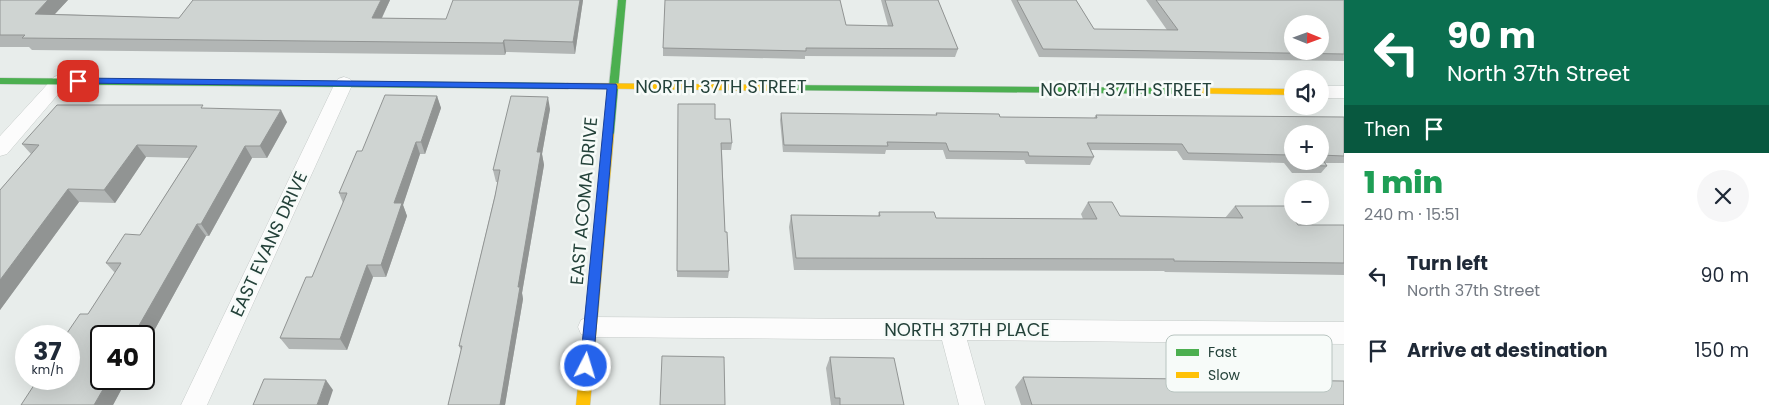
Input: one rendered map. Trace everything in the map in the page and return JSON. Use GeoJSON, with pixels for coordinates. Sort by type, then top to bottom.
{"type":"FeatureCollection","features":[{"type":"Feature","properties":{"kind":"street","name":"EAST ACOMA DRIVE"},"geometry":{"type":"LineString","coordinates":[[583,405],[612,86],[622,0]]}},
{"type":"Feature","properties":{"kind":"street","name":"NORTH 37TH STREET"},"geometry":{"type":"LineString","coordinates":[[0,80],[1284,92]]}},
{"type":"Feature","properties":{"kind":"street"},"geometry":{"type":"LineString","coordinates":[[0,149],[60,81]]}},
{"type":"Feature","properties":{"kind":"street","name":"EAST EVANS DRIVE"},"geometry":{"type":"LineString","coordinates":[[194,405],[344,84]]}},
{"type":"Feature","properties":{"kind":"street"},"geometry":{"type":"LineString","coordinates":[[1329,92],[1344,92]]}},
{"type":"Feature","properties":{"kind":"street","name":"NORTH 37TH PLACE"},"geometry":{"type":"LineString","coordinates":[[590,327],[1344,333]]}},
{"type":"Feature","properties":{"kind":"street"},"geometry":{"type":"LineString","coordinates":[[952,330],[972,405]]}},
{"type":"Feature","properties":{"kind":"building"},"geometry":{"type":"Polygon","coordinates":[[[0,0],[48,0],[35,14],[179,18],[193,0],[381,0],[372,18],[446,19],[453,0],[580,0],[573,42],[504,40],[503,43],[22,38],[25,35],[0,35],[0,0]]]}},
{"type":"Feature","properties":{"kind":"building"},"geometry":{"type":"Polygon","coordinates":[[[665,0],[840,0],[846,25],[893,26],[885,0],[938,0],[958,49],[806,48],[806,51],[663,48],[665,0]]]}},
{"type":"Feature","properties":{"kind":"building"},"geometry":{"type":"Polygon","coordinates":[[[1017,0],[1076,0],[1094,29],[1178,30],[1156,0],[1344,0],[1344,54],[1329,54],[1329,15],[1284,15],[1284,53],[1043,49],[1017,0]]]}},
{"type":"Feature","properties":{"kind":"building"},"geometry":{"type":"Polygon","coordinates":[[[385,95],[437,96],[421,142],[416,142],[394,203],[402,203],[381,265],[367,265],[340,339],[280,338],[306,277],[312,277],[347,193],[339,193],[357,151],[362,151],[385,95]]]}},
{"type":"Feature","properties":{"kind":"building"},"geometry":{"type":"Polygon","coordinates":[[[511,96],[548,97],[537,152],[541,152],[500,405],[448,405],[462,346],[459,346],[495,196],[500,170],[493,170],[511,96]]]}},
{"type":"Feature","properties":{"kind":"building"},"geometry":{"type":"Polygon","coordinates":[[[678,104],[715,104],[715,119],[730,119],[732,143],[721,143],[725,232],[727,232],[729,271],[677,271],[678,104]]]}},
{"type":"Feature","properties":{"kind":"building"},"geometry":{"type":"Polygon","coordinates":[[[57,105],[203,105],[201,108],[281,110],[260,146],[245,146],[201,224],[197,224],[139,325],[90,325],[90,390],[103,390],[94,405],[21,405],[31,390],[80,390],[80,325],[72,325],[80,314],[88,314],[121,263],[106,263],[125,234],[140,235],[197,146],[137,145],[104,190],[68,189],[0,280],[0,190],[39,145],[22,144],[57,105]]]}},
{"type":"Feature","properties":{"kind":"building"},"geometry":{"type":"Polygon","coordinates":[[[781,113],[937,115],[936,113],[999,114],[1000,117],[1097,118],[1096,115],[1344,117],[1344,156],[1329,155],[1329,125],[1284,125],[1284,155],[1188,153],[1182,144],[1087,143],[1094,157],[1029,156],[1028,152],[949,151],[946,143],[887,142],[888,146],[784,145],[781,113]]]}},
{"type":"Feature","properties":{"kind":"building"},"geometry":{"type":"Polygon","coordinates":[[[1088,202],[1112,202],[1120,216],[1243,218],[1235,206],[1284,206],[1284,225],[1344,225],[1344,263],[1174,261],[1174,259],[796,258],[791,215],[880,216],[879,212],[934,212],[936,218],[1097,219],[1088,202]]]}},
{"type":"Feature","properties":{"kind":"building"},"geometry":{"type":"Polygon","coordinates":[[[662,356],[724,357],[725,405],[660,405],[662,356]]]}},
{"type":"Feature","properties":{"kind":"building"},"geometry":{"type":"Polygon","coordinates":[[[830,357],[894,358],[904,405],[840,405],[840,398],[835,398],[830,357]]]}},
{"type":"Feature","properties":{"kind":"building"},"geometry":{"type":"Polygon","coordinates":[[[1023,377],[1166,379],[1166,392],[1332,392],[1332,381],[1344,381],[1344,405],[1032,405],[1023,377]]]}},
{"type":"Feature","properties":{"kind":"building"},"geometry":{"type":"Polygon","coordinates":[[[264,379],[326,380],[317,405],[253,405],[264,379]]]}},
{"type":"Feature","properties":{"kind":"traffic: fast"},"geometry":{"type":"LineString","coordinates":[[609,134],[622,0]]}},
{"type":"Feature","properties":{"kind":"traffic: fast"},"geometry":{"type":"LineString","coordinates":[[0,81],[568,86]]}},
{"type":"Feature","properties":{"kind":"traffic: fast"},"geometry":{"type":"LineString","coordinates":[[778,88],[1183,91]]}},
{"type":"Feature","properties":{"kind":"traffic: slow"},"geometry":{"type":"LineString","coordinates":[[568,86],[778,88]]}},
{"type":"Feature","properties":{"kind":"traffic: slow"},"geometry":{"type":"LineString","coordinates":[[1183,91],[1284,92]]}},
{"type":"Feature","properties":{"kind":"traffic: slow"},"geometry":{"type":"LineString","coordinates":[[583,405],[609,134]]}},
{"type":"Feature","properties":{"kind":"route"},"geometry":{"type":"LineString","coordinates":[[78,81],[612,86],[586,366]]}}]}
